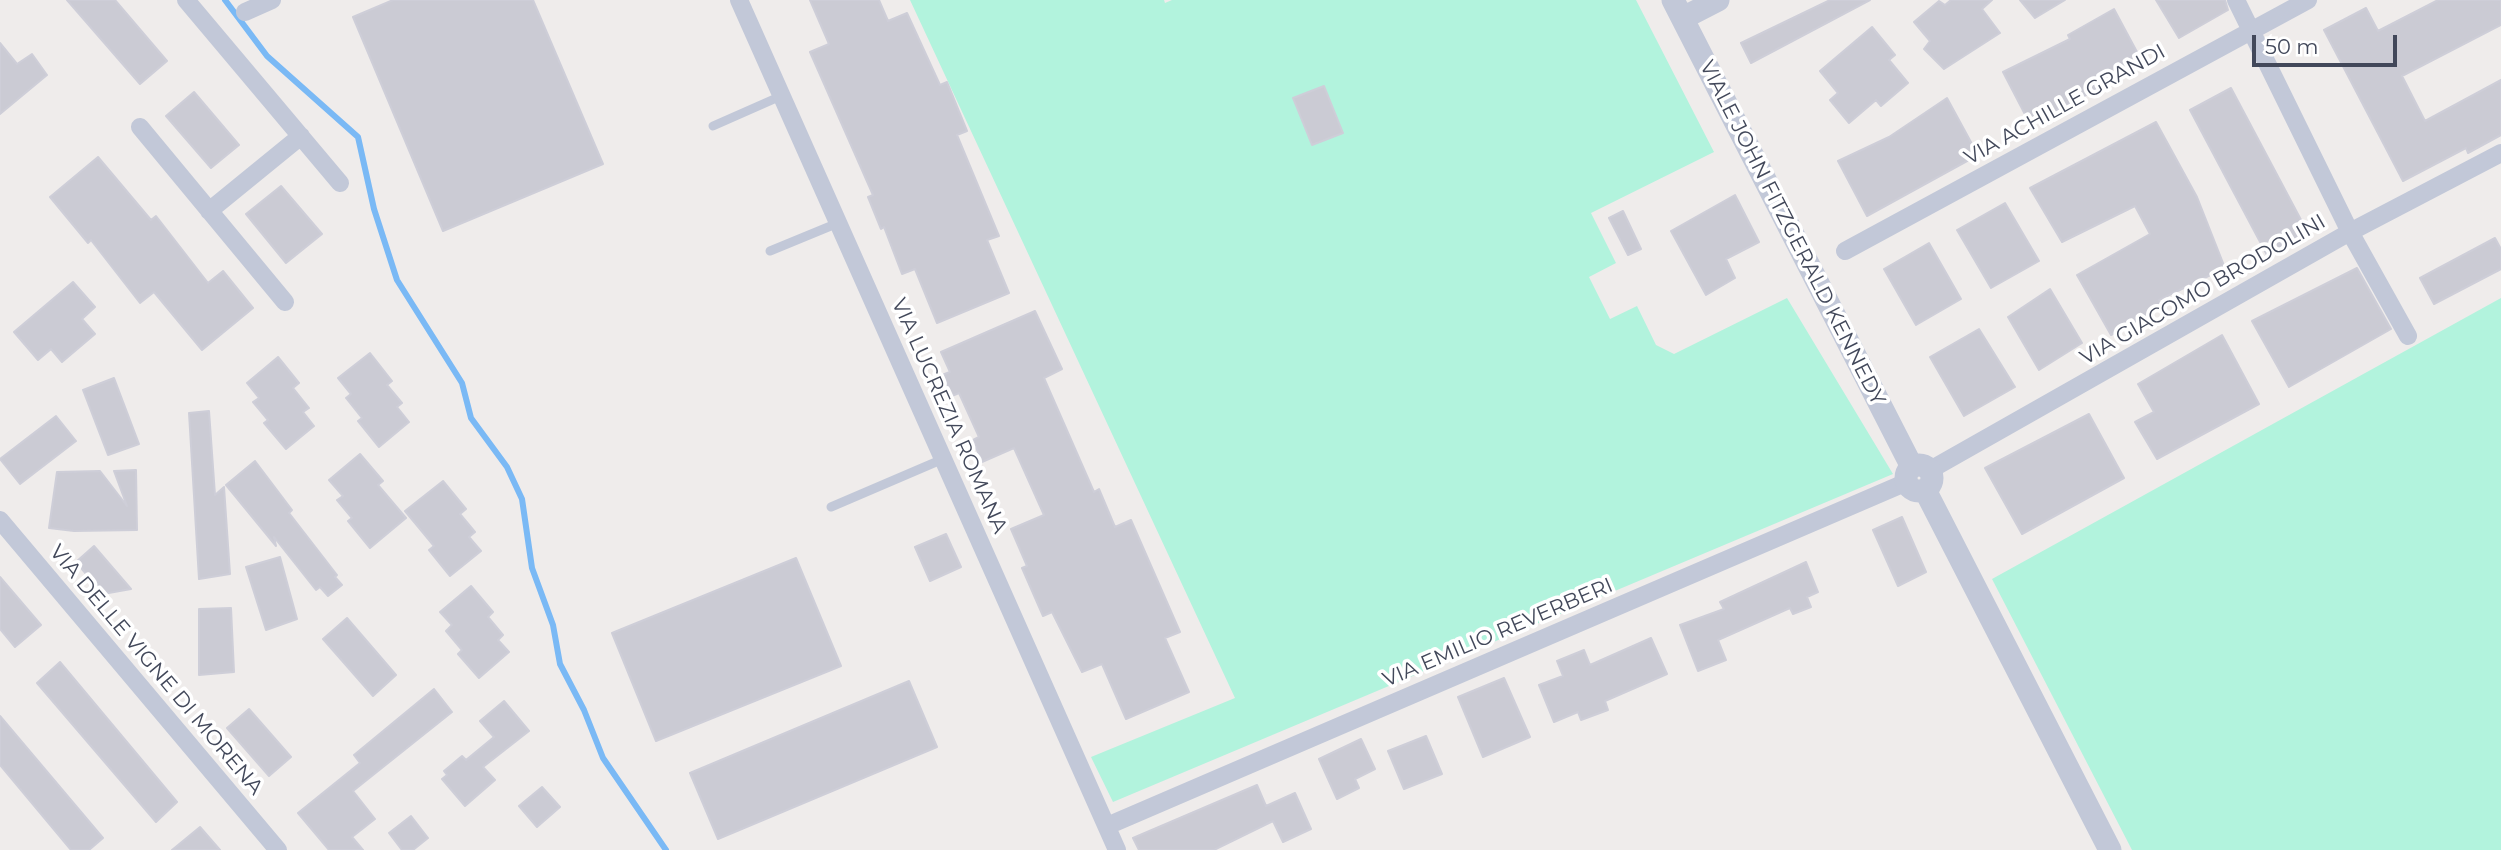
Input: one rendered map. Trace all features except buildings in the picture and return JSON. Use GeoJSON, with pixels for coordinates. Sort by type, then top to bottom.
{"type":"FeatureCollection","features":[{"type":"Feature","properties":{"kind":"street"},"geometry":{"type":"LineString","coordinates":[[186,0],[340,183]]}},
{"type":"Feature","properties":{"kind":"street"},"geometry":{"type":"LineString","coordinates":[[245,12],[272,0]]}},
{"type":"Feature","properties":{"kind":"street","name":"VIA LUCREZIA ROMANA"},"geometry":{"type":"LineString","coordinates":[[739,0],[1117,850]]}},
{"type":"Feature","properties":{"kind":"street"},"geometry":{"type":"LineString","coordinates":[[1678,9],[1718,0]]}},
{"type":"Feature","properties":{"kind":"street"},"geometry":{"type":"LineString","coordinates":[[2236,0],[2350,232],[2408,336]]}},
{"type":"Feature","properties":{"kind":"street","name":"VIA ACHILLE GRANDI"},"geometry":{"type":"LineString","coordinates":[[1845,251],[2308,0]]}},
{"type":"Feature","properties":{"kind":"street","name":"VIALE JOHN FITZGERALD KENNEDY"},"geometry":{"type":"LineString","coordinates":[[1678,9],[2110,850]]}},
{"type":"Feature","properties":{"kind":"street"},"geometry":{"type":"LineString","coordinates":[[140,127],[285,302]]}},
{"type":"Feature","properties":{"kind":"street"},"geometry":{"type":"LineString","coordinates":[[209,211],[301,135]]}},
{"type":"Feature","properties":{"kind":"street","name":"VIA GIACOMO BRODOLINI"},"geometry":{"type":"LineString","coordinates":[[1918,477],[2350,232],[2501,153]]}},
{"type":"Feature","properties":{"kind":"street","name":"VIA EMILIO REVERBERI"},"geometry":{"type":"LineString","coordinates":[[1107,826],[1918,477]]}},
{"type":"Feature","properties":{"kind":"street","name":"VIA DELLE VIGNE DI MORENA"},"geometry":{"type":"LineString","coordinates":[[0,520],[278,850]]}},
{"type":"Feature","properties":{"kind":"lane"},"geometry":{"type":"LineString","coordinates":[[713,126],[782,96]]}},
{"type":"Feature","properties":{"kind":"lane"},"geometry":{"type":"LineString","coordinates":[[770,251],[838,223]]}},
{"type":"Feature","properties":{"kind":"lane"},"geometry":{"type":"LineString","coordinates":[[831,507],[943,459]]}},
{"type":"Feature","properties":{"kind":"green space"},"geometry":{"type":"Polygon","coordinates":[[[910,0],[1164,0],[1165,3],[1172,0],[1636,0],[1714,152],[1591,213],[1616,263],[1589,277],[1610,319],[1637,306],[1656,345],[1674,354],[1787,298],[1893,474],[1113,802],[1091,757],[1235,698],[910,0]]]}},
{"type":"Feature","properties":{"kind":"green space"},"geometry":{"type":"Polygon","coordinates":[[[2501,298],[2501,850],[2132,850],[1992,579],[2501,298]]]}},
{"type":"Feature","properties":{"kind":"waterway"},"geometry":{"type":"LineString","coordinates":[[225,0],[267,56],[358,137],[374,209],[397,280],[462,383],[471,418],[507,467],[522,499],[532,568],[553,625],[560,664],[584,710],[603,758],[666,850]]}}]}
